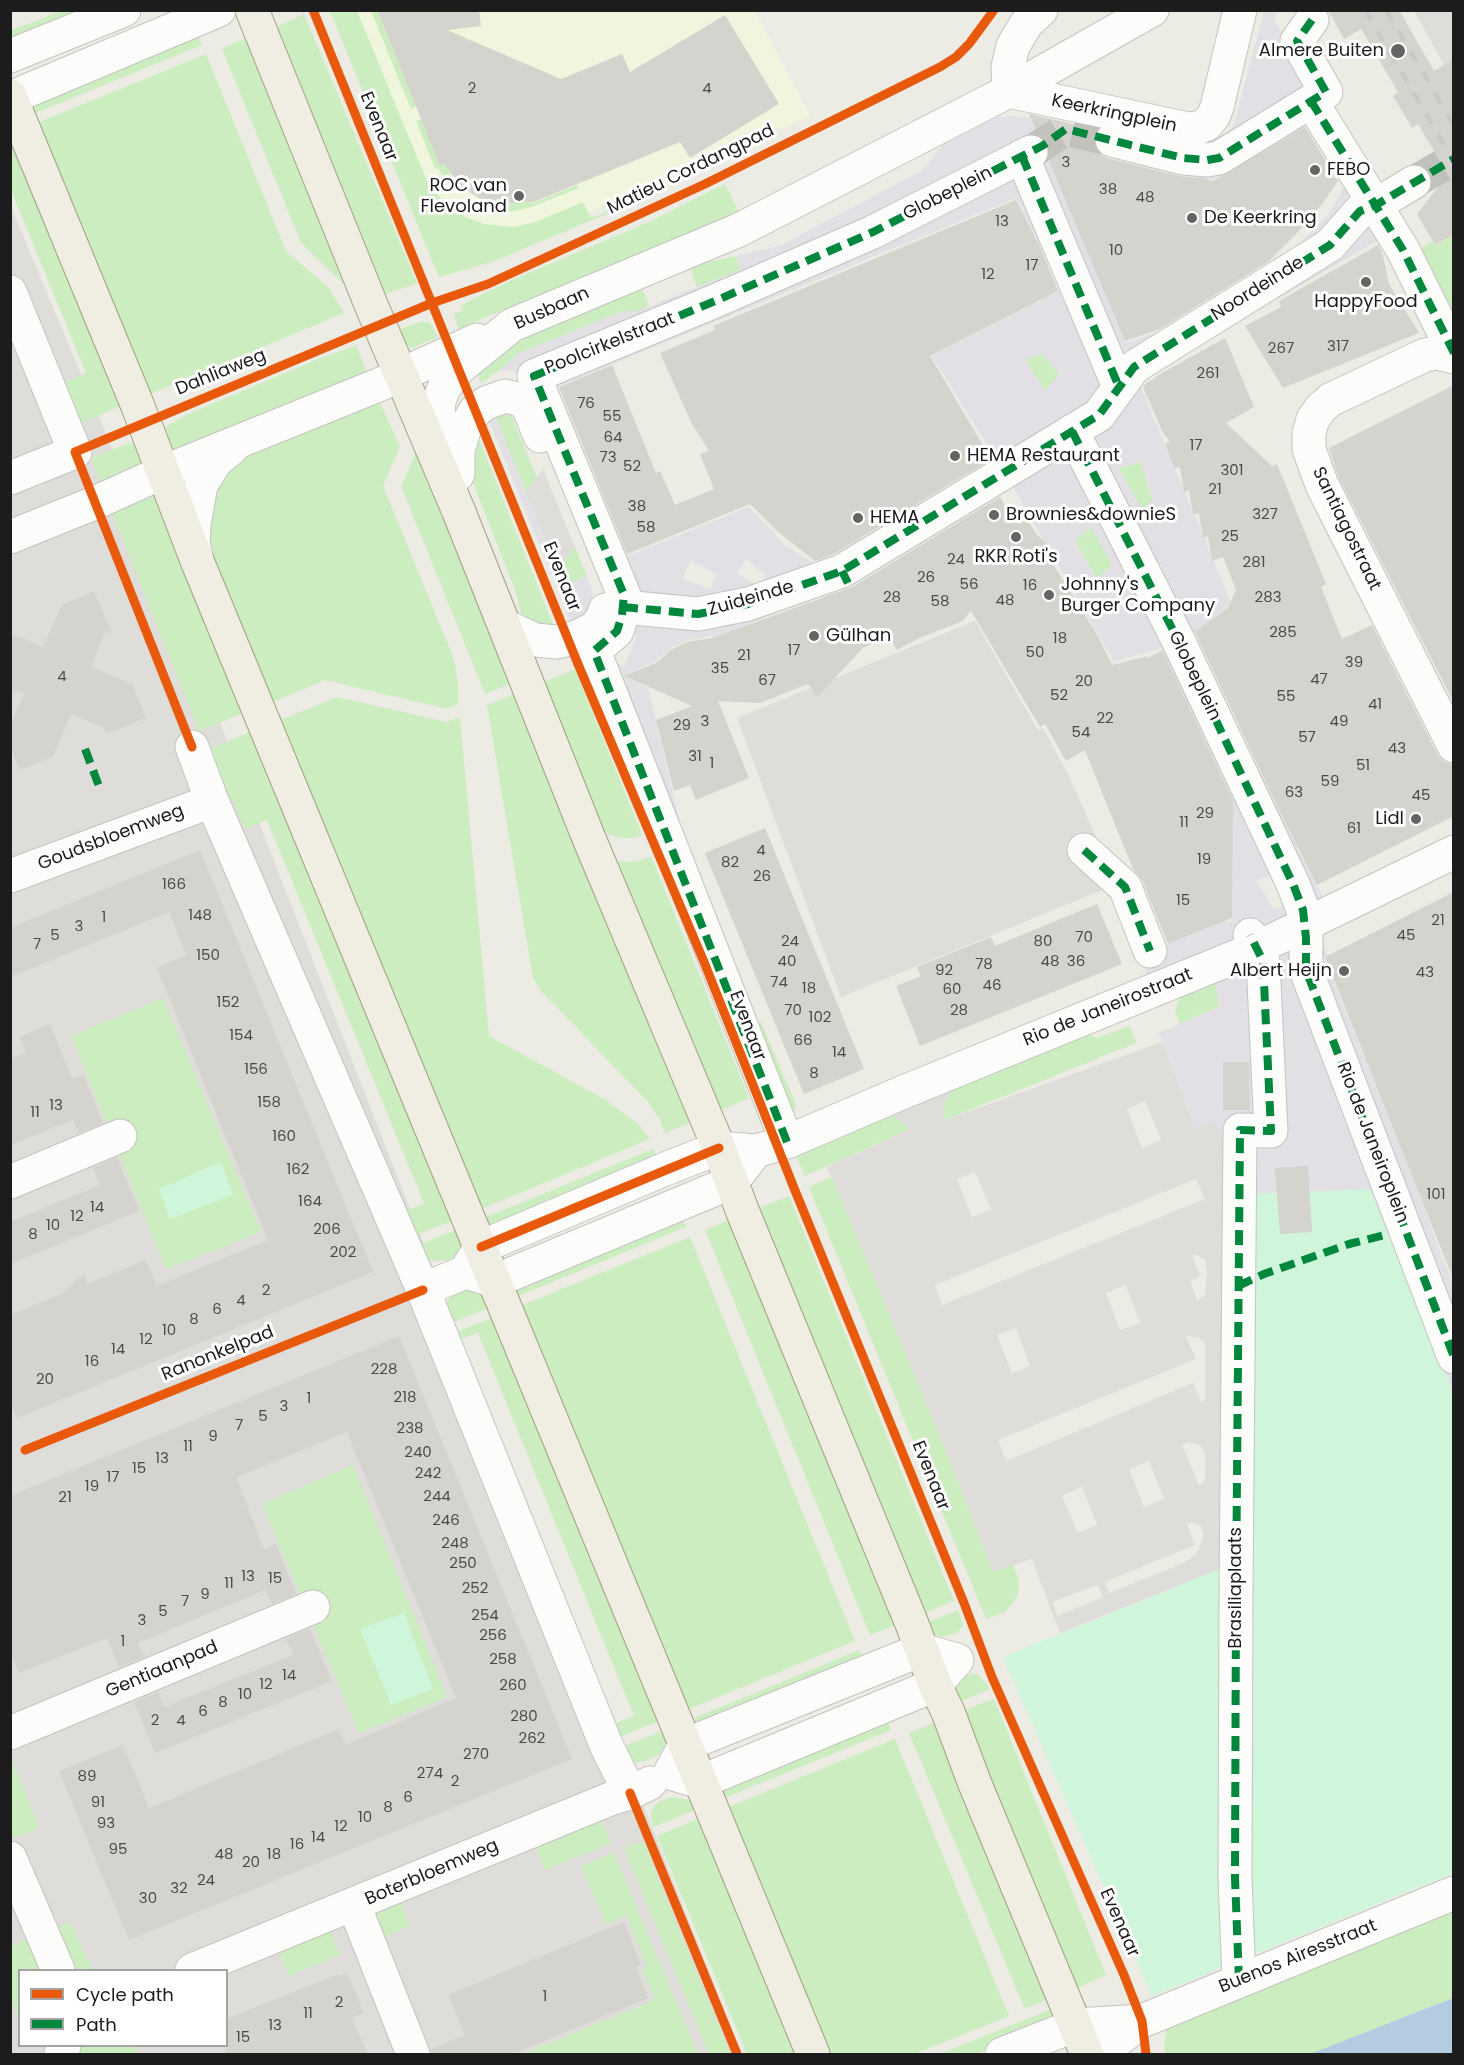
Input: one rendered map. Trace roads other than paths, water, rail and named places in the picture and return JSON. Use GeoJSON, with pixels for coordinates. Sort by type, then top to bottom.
{"type":"FeatureCollection","features":[{"type":"Feature","properties":{"kind":"main road"},"geometry":{"type":"LineString","coordinates":[[252,10],[400,375],[454,500],[588,836],[719,1148],[935,1685],[948,1712],[979,1795],[1087,2055]]}},
{"type":"Feature","properties":{"kind":"main road"},"geometry":{"type":"LineString","coordinates":[[11,97],[137,404],[198,563],[480,1266],[685,1767],[813,2055]]}},
{"type":"Feature","properties":{"kind":"street"},"geometry":{"type":"LineString","coordinates":[[10,56],[124,10]]}},
{"type":"Feature","properties":{"kind":"street"},"geometry":{"type":"LineString","coordinates":[[11,97],[219,10]]}},
{"type":"Feature","properties":{"kind":"street"},"geometry":{"type":"LineString","coordinates":[[1009,91],[1008,67],[1013,46],[1026,24],[1041,10]]}},
{"type":"Feature","properties":{"kind":"street","name":"Keerkringplein"},"geometry":{"type":"LineString","coordinates":[[1009,91],[1152,10]]}},
{"type":"Feature","properties":{"kind":"street","name":"Keerkringplein"},"geometry":{"type":"LineString","coordinates":[[1009,91],[1188,129],[1198,128],[1207,124],[1217,107],[1240,10]]}},
{"type":"Feature","properties":{"kind":"street"},"geometry":{"type":"LineString","coordinates":[[1312,20],[1298,40],[1326,92],[1311,101],[1403,250],[1454,355]]}},
{"type":"Feature","properties":{"kind":"street","name":"Busbaan"},"geometry":{"type":"LineString","coordinates":[[454,500],[438,417],[439,401],[452,375],[479,350],[512,326],[739,230],[1009,91]]}},
{"type":"Feature","properties":{"kind":"street","name":"Keerkringplein"},"geometry":{"type":"LineString","coordinates":[[1112,140],[1183,158],[1207,160],[1219,158],[1311,101]]}},
{"type":"Feature","properties":{"kind":"street","name":"Globeplein"},"geometry":{"type":"LineString","coordinates":[[873,232],[1027,154],[1126,377]]}},
{"type":"Feature","properties":{"kind":"street","name":"Noordeinde"},"geometry":{"type":"LineString","coordinates":[[1126,377],[1330,245],[1360,211],[1376,205],[1414,182]]}},
{"type":"Feature","properties":{"kind":"street","name":"Poolcirkelstraat"},"geometry":{"type":"LineString","coordinates":[[623,608],[624,595],[534,376],[716,301],[873,232]]}},
{"type":"Feature","properties":{"kind":"street"},"geometry":{"type":"LineString","coordinates":[[10,292],[75,452],[10,478]]}},
{"type":"Feature","properties":{"kind":"street"},"geometry":{"type":"LineString","coordinates":[[10,537],[512,326]]}},
{"type":"Feature","properties":{"kind":"street","name":"Santiagostraat"},"geometry":{"type":"LineString","coordinates":[[1454,355],[1425,354],[1330,400],[1313,419],[1309,433],[1309,449],[1322,485],[1454,746]]}},
{"type":"Feature","properties":{"kind":"street"},"geometry":{"type":"LineString","coordinates":[[1072,431],[1099,415],[1126,377]]}},
{"type":"Feature","properties":{"kind":"street"},"geometry":{"type":"LineString","coordinates":[[454,500],[458,451],[468,420],[475,411],[495,399],[512,396],[525,403],[602,593],[605,610],[595,628],[577,637],[557,642],[535,640],[505,627]]}},
{"type":"Feature","properties":{"kind":"street","name":"Globeplein"},"geometry":{"type":"LineString","coordinates":[[1072,431],[1180,644],[1293,884],[1303,910],[1305,925]]}},
{"type":"Feature","properties":{"kind":"street","name":"Zuideinde"},"geometry":{"type":"LineString","coordinates":[[623,608],[698,614],[748,604],[845,577],[1004,471],[1072,431]]}},
{"type":"Feature","properties":{"kind":"street"},"geometry":{"type":"LineString","coordinates":[[198,563],[193,544],[201,485],[216,461],[257,434]]}},
{"type":"Feature","properties":{"kind":"street"},"geometry":{"type":"LineString","coordinates":[[623,608],[617,631],[594,651],[787,1142]]}},
{"type":"Feature","properties":{"kind":"street"},"geometry":{"type":"LineString","coordinates":[[192,747],[212,801],[423,1290],[607,1747],[630,1793]]}},
{"type":"Feature","properties":{"kind":"street","name":"Goudsbloemweg"},"geometry":{"type":"LineString","coordinates":[[10,876],[212,801]]}},
{"type":"Feature","properties":{"kind":"street"},"geometry":{"type":"LineString","coordinates":[[1084,850],[1125,887],[1150,951]]}},
{"type":"Feature","properties":{"kind":"street","name":"Rio de Janeirostraat"},"geometry":{"type":"LineString","coordinates":[[719,1148],[756,1151],[787,1142],[1253,941],[1305,925],[1454,852]]}},
{"type":"Feature","properties":{"kind":"street","name":"Rio de Janeiroplein"},"geometry":{"type":"LineString","coordinates":[[1305,925],[1306,970],[1454,1357]]}},
{"type":"Feature","properties":{"kind":"street","name":"Brasiliaplaats"},"geometry":{"type":"LineString","coordinates":[[1239,1981],[1235,1878],[1240,1130],[1271,1131],[1263,961],[1253,941]]}},
{"type":"Feature","properties":{"kind":"street"},"geometry":{"type":"LineString","coordinates":[[10,1182],[120,1136]]}},
{"type":"Feature","properties":{"kind":"street"},"geometry":{"type":"LineString","coordinates":[[423,1290],[480,1266],[719,1148]]}},
{"type":"Feature","properties":{"kind":"street"},"geometry":{"type":"LineString","coordinates":[[480,1266],[732,1182],[756,1151]]}},
{"type":"Feature","properties":{"kind":"street","name":"Gentiaanpad"},"geometry":{"type":"LineString","coordinates":[[10,1733],[313,1607]]}},
{"type":"Feature","properties":{"kind":"street"},"geometry":{"type":"LineString","coordinates":[[921,1650],[968,1653],[935,1685]]}},
{"type":"Feature","properties":{"kind":"street","name":"Boterbloemweg"},"geometry":{"type":"LineString","coordinates":[[197,1969],[610,1799],[630,1793],[921,1650]]}},
{"type":"Feature","properties":{"kind":"street","name":"Boterbloemweg"},"geometry":{"type":"LineString","coordinates":[[685,1767],[935,1685]]}},
{"type":"Feature","properties":{"kind":"street"},"geometry":{"type":"LineString","coordinates":[[10,1858],[57,1969]]}},
{"type":"Feature","properties":{"kind":"street","name":"Buenos Airesstraat"},"geometry":{"type":"LineString","coordinates":[[1101,2055],[1142,2021],[1454,1893]]}},
{"type":"Feature","properties":{"kind":"street"},"geometry":{"type":"LineString","coordinates":[[354,1905],[413,2055]]}},
{"type":"Feature","properties":{"kind":"street","name":"Buenos Airesstraat"},"geometry":{"type":"LineString","coordinates":[[1076,2025],[1142,2021]]}},
{"type":"Feature","properties":{"kind":"street"},"geometry":{"type":"LineString","coordinates":[[1002,2055],[1076,2025]]}},
{"type":"Feature","properties":{"kind":"water"},"geometry":{"type":"Polygon","coordinates":[[[1453,1998],[1453,2054],[1310,2054],[1453,1998]]]}},
{"type":"Feature","properties":{"kind":"tunnel"},"geometry":{"type":"LineString","coordinates":[[1031,152],[1066,129],[1112,140]]}},
{"type":"Feature","properties":{"kind":"tunnel"},"geometry":{"type":"LineString","coordinates":[[1414,182],[1454,159]]}},
{"type":"Feature","properties":{"kind":"railway"},"geometry":{"type":"LineString","coordinates":[[1365,10],[1454,162]]}},
{"type":"Feature","properties":{"kind":"railway"},"geometry":{"type":"LineString","coordinates":[[1386,10],[1454,125]]}},
{"type":"Feature","properties":{"kind":"place","name":"Almere Buiten"},"geometry":{"type":"Point","coordinates":[1398,51]}},
{"type":"Feature","properties":{"kind":"place","name":"FEBO"},"geometry":{"type":"Point","coordinates":[1315,170]}},
{"type":"Feature","properties":{"kind":"place","name":"ROC van Flevoland"},"geometry":{"type":"Point","coordinates":[519,196]}},
{"type":"Feature","properties":{"kind":"place","name":"De Keerkring"},"geometry":{"type":"Point","coordinates":[1192,218]}},
{"type":"Feature","properties":{"kind":"place","name":"HappyFood"},"geometry":{"type":"Point","coordinates":[1366,282]}},
{"type":"Feature","properties":{"kind":"place","name":"HEMA Restaurant"},"geometry":{"type":"Point","coordinates":[955,456]}},
{"type":"Feature","properties":{"kind":"place","name":"Brownies&downieS"},"geometry":{"type":"Point","coordinates":[994,515]}},
{"type":"Feature","properties":{"kind":"place","name":"HEMA"},"geometry":{"type":"Point","coordinates":[858,518]}},
{"type":"Feature","properties":{"kind":"place","name":"RKR Roti's"},"geometry":{"type":"Point","coordinates":[1016,537]}},
{"type":"Feature","properties":{"kind":"place","name":"Johnny's Burger Company"},"geometry":{"type":"Point","coordinates":[1049,595]}},
{"type":"Feature","properties":{"kind":"place","name":"Gülhan"},"geometry":{"type":"Point","coordinates":[814,636]}},
{"type":"Feature","properties":{"kind":"place","name":"Lidl"},"geometry":{"type":"Point","coordinates":[1416,819]}},
{"type":"Feature","properties":{"kind":"place","name":"Albert Heijn"},"geometry":{"type":"Point","coordinates":[1344,971]}}]}
